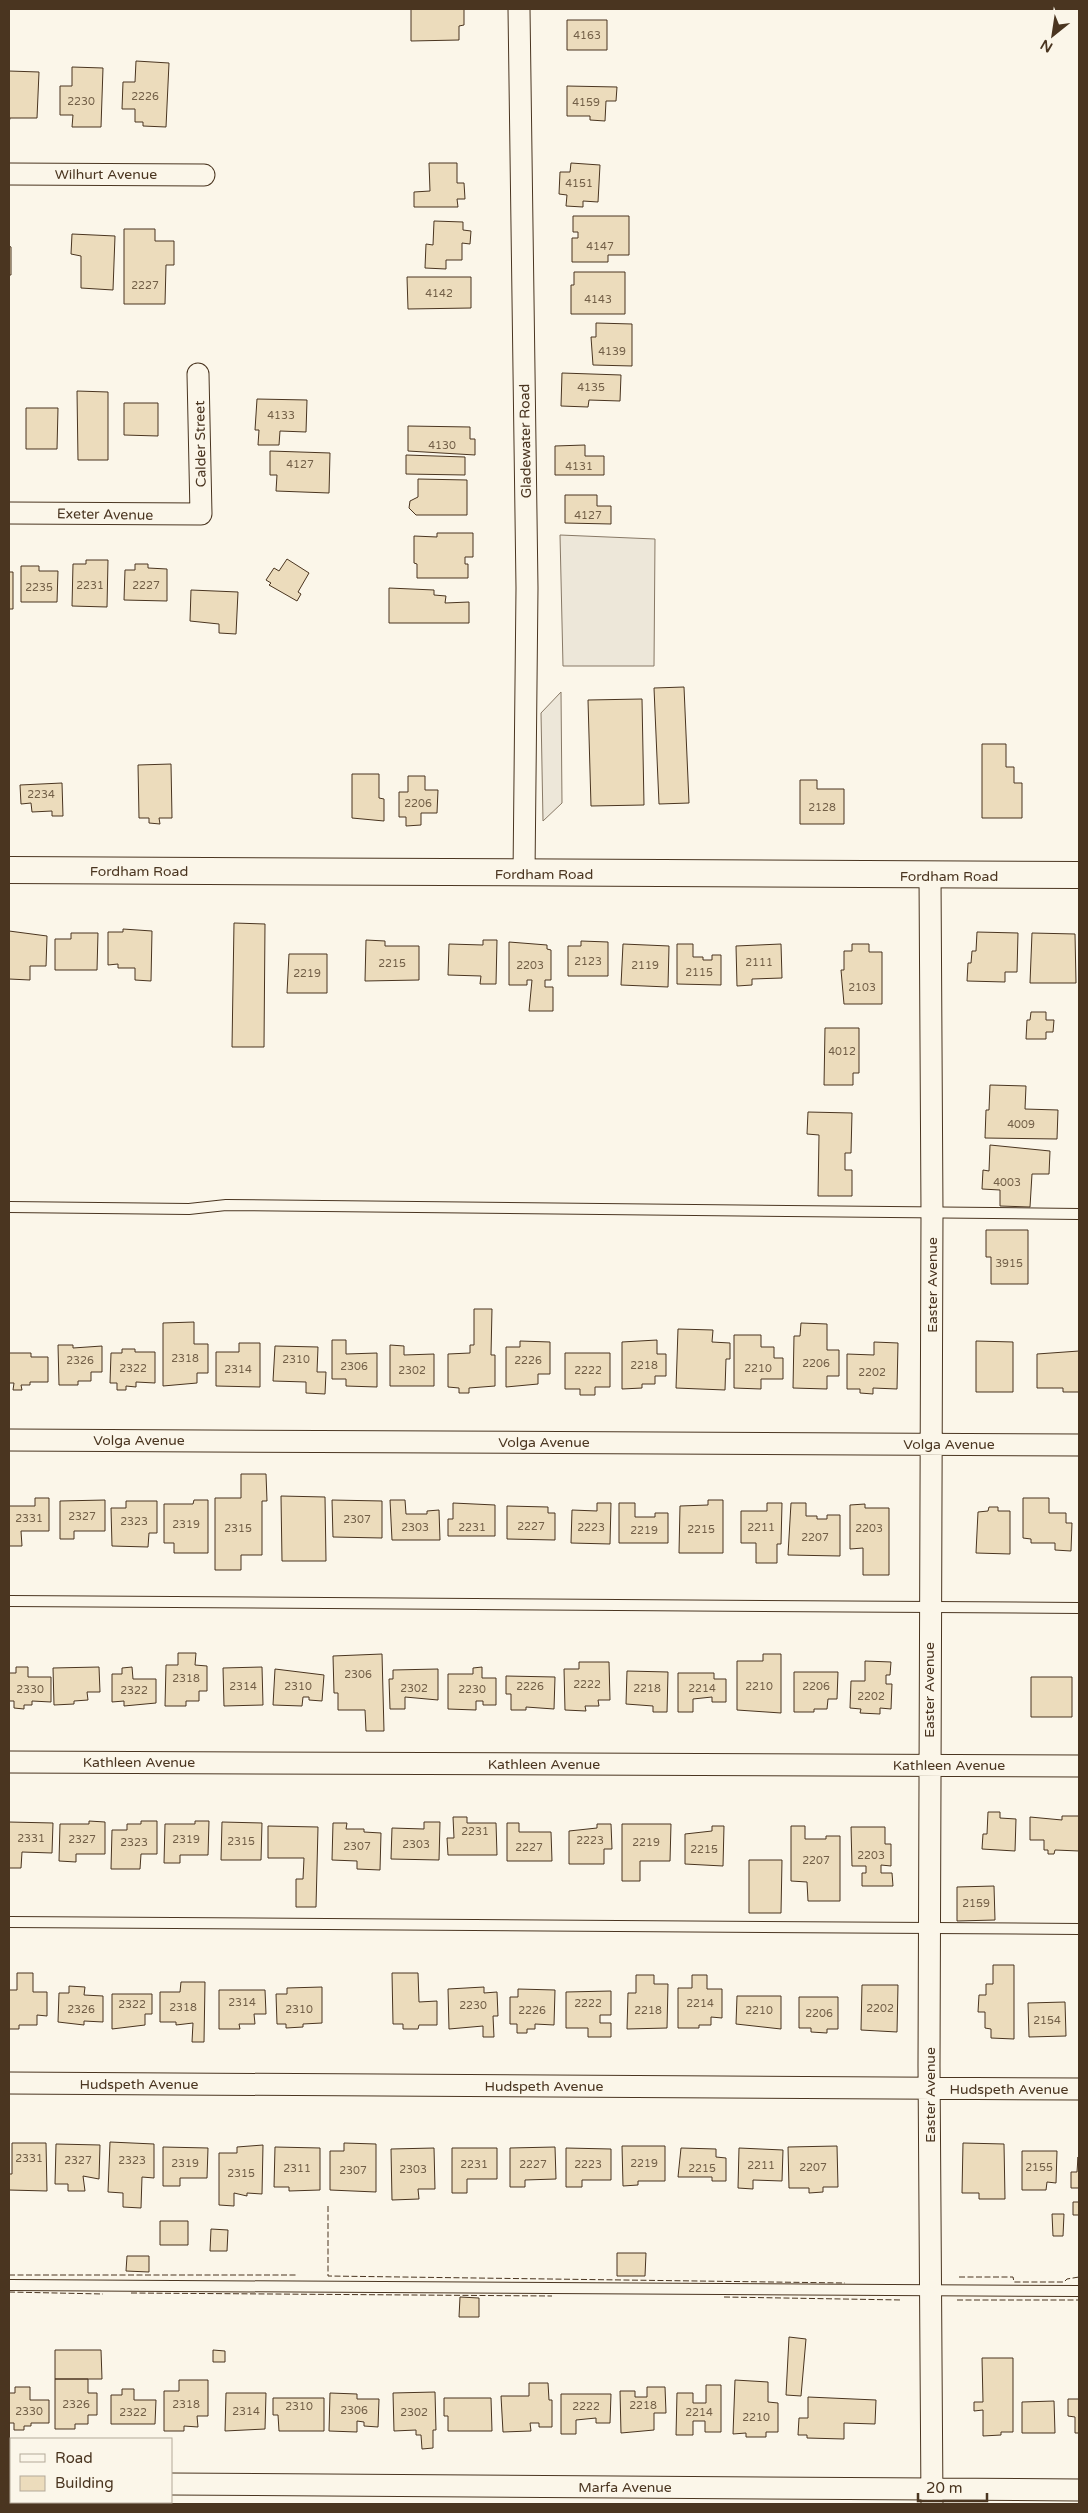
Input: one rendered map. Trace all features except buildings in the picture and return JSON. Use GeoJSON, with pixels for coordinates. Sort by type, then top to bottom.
{"type":"FeatureCollection","features":[{"type":"Feature","properties":{"kind":"street","name":"Gladewater Road"},"geometry":{"type":"LineString","coordinates":[[520,9],[527,588],[524,874]]}},
{"type":"Feature","properties":{"kind":"street","name":"Wilhurt Avenue"},"geometry":{"type":"LineString","coordinates":[[9,174],[204,175]]}},
{"type":"Feature","properties":{"kind":"street","name":"Calder Street"},"geometry":{"type":"LineString","coordinates":[[198,374],[201,514]]}},
{"type":"Feature","properties":{"kind":"street","name":"Exeter Avenue"},"geometry":{"type":"LineString","coordinates":[[9,513],[201,514]]}},
{"type":"Feature","properties":{"kind":"street","name":"Fordham Road"},"geometry":{"type":"LineString","coordinates":[[9,870],[930,876],[1079,875]]}},
{"type":"Feature","properties":{"kind":"street","name":"Easter Avenue"},"geometry":{"type":"LineString","coordinates":[[930,876],[932,1443],[929,1607],[931,1927],[929,2088],[932,2497]]}},
{"type":"Feature","properties":{"kind":"street","name":"Volga Avenue"},"geometry":{"type":"LineString","coordinates":[[9,1440],[1079,1445]]}},
{"type":"Feature","properties":{"kind":"street","name":"Kathleen Avenue"},"geometry":{"type":"LineString","coordinates":[[9,1762],[1079,1766]]}},
{"type":"Feature","properties":{"kind":"street","name":"Hudspeth Avenue"},"geometry":{"type":"LineString","coordinates":[[9,2083],[1079,2089]]}},
{"type":"Feature","properties":{"kind":"street","name":"Marfa Avenue"},"geometry":{"type":"LineString","coordinates":[[172,2484],[932,2497],[1079,2490]]}},
{"type":"Feature","properties":{"kind":"lane"},"geometry":{"type":"LineString","coordinates":[[9,1207],[189,1209],[226,1204],[1079,1214]]}},
{"type":"Feature","properties":{"kind":"lane"},"geometry":{"type":"LineString","coordinates":[[9,1602],[1079,1608]]}},
{"type":"Feature","properties":{"kind":"lane"},"geometry":{"type":"LineString","coordinates":[[9,1922],[1079,1929]]}},
{"type":"Feature","properties":{"kind":"lane"},"geometry":{"type":"LineString","coordinates":[[9,2285],[1079,2291]]}},
{"type":"Feature","properties":{"kind":"shaded area"},"geometry":{"type":"Polygon","coordinates":[[[560,535],[655,539],[654,666],[563,666],[560,535]]]}},
{"type":"Feature","properties":{"kind":"shaded area"},"geometry":{"type":"Polygon","coordinates":[[[561,692],[562,803],[543,821],[541,713],[561,692]]]}},
{"type":"Feature","properties":{"kind":"fence"},"geometry":{"type":"LineString","coordinates":[[328,2206],[328,2276],[845,2283]]}},
{"type":"Feature","properties":{"kind":"fence"},"geometry":{"type":"LineString","coordinates":[[9,2275],[297,2275]]}},
{"type":"Feature","properties":{"kind":"fence"},"geometry":{"type":"LineString","coordinates":[[959,2277],[1013,2277],[1014,2282],[1064,2282],[1067,2279],[1079,2277]]}},
{"type":"Feature","properties":{"kind":"fence"},"geometry":{"type":"LineString","coordinates":[[9,2292],[103,2294]]}},
{"type":"Feature","properties":{"kind":"fence"},"geometry":{"type":"LineString","coordinates":[[131,2293],[552,2296]]}},
{"type":"Feature","properties":{"kind":"fence"},"geometry":{"type":"LineString","coordinates":[[724,2297],[902,2300]]}},
{"type":"Feature","properties":{"kind":"fence"},"geometry":{"type":"LineString","coordinates":[[957,2300],[1079,2300]]}}]}
